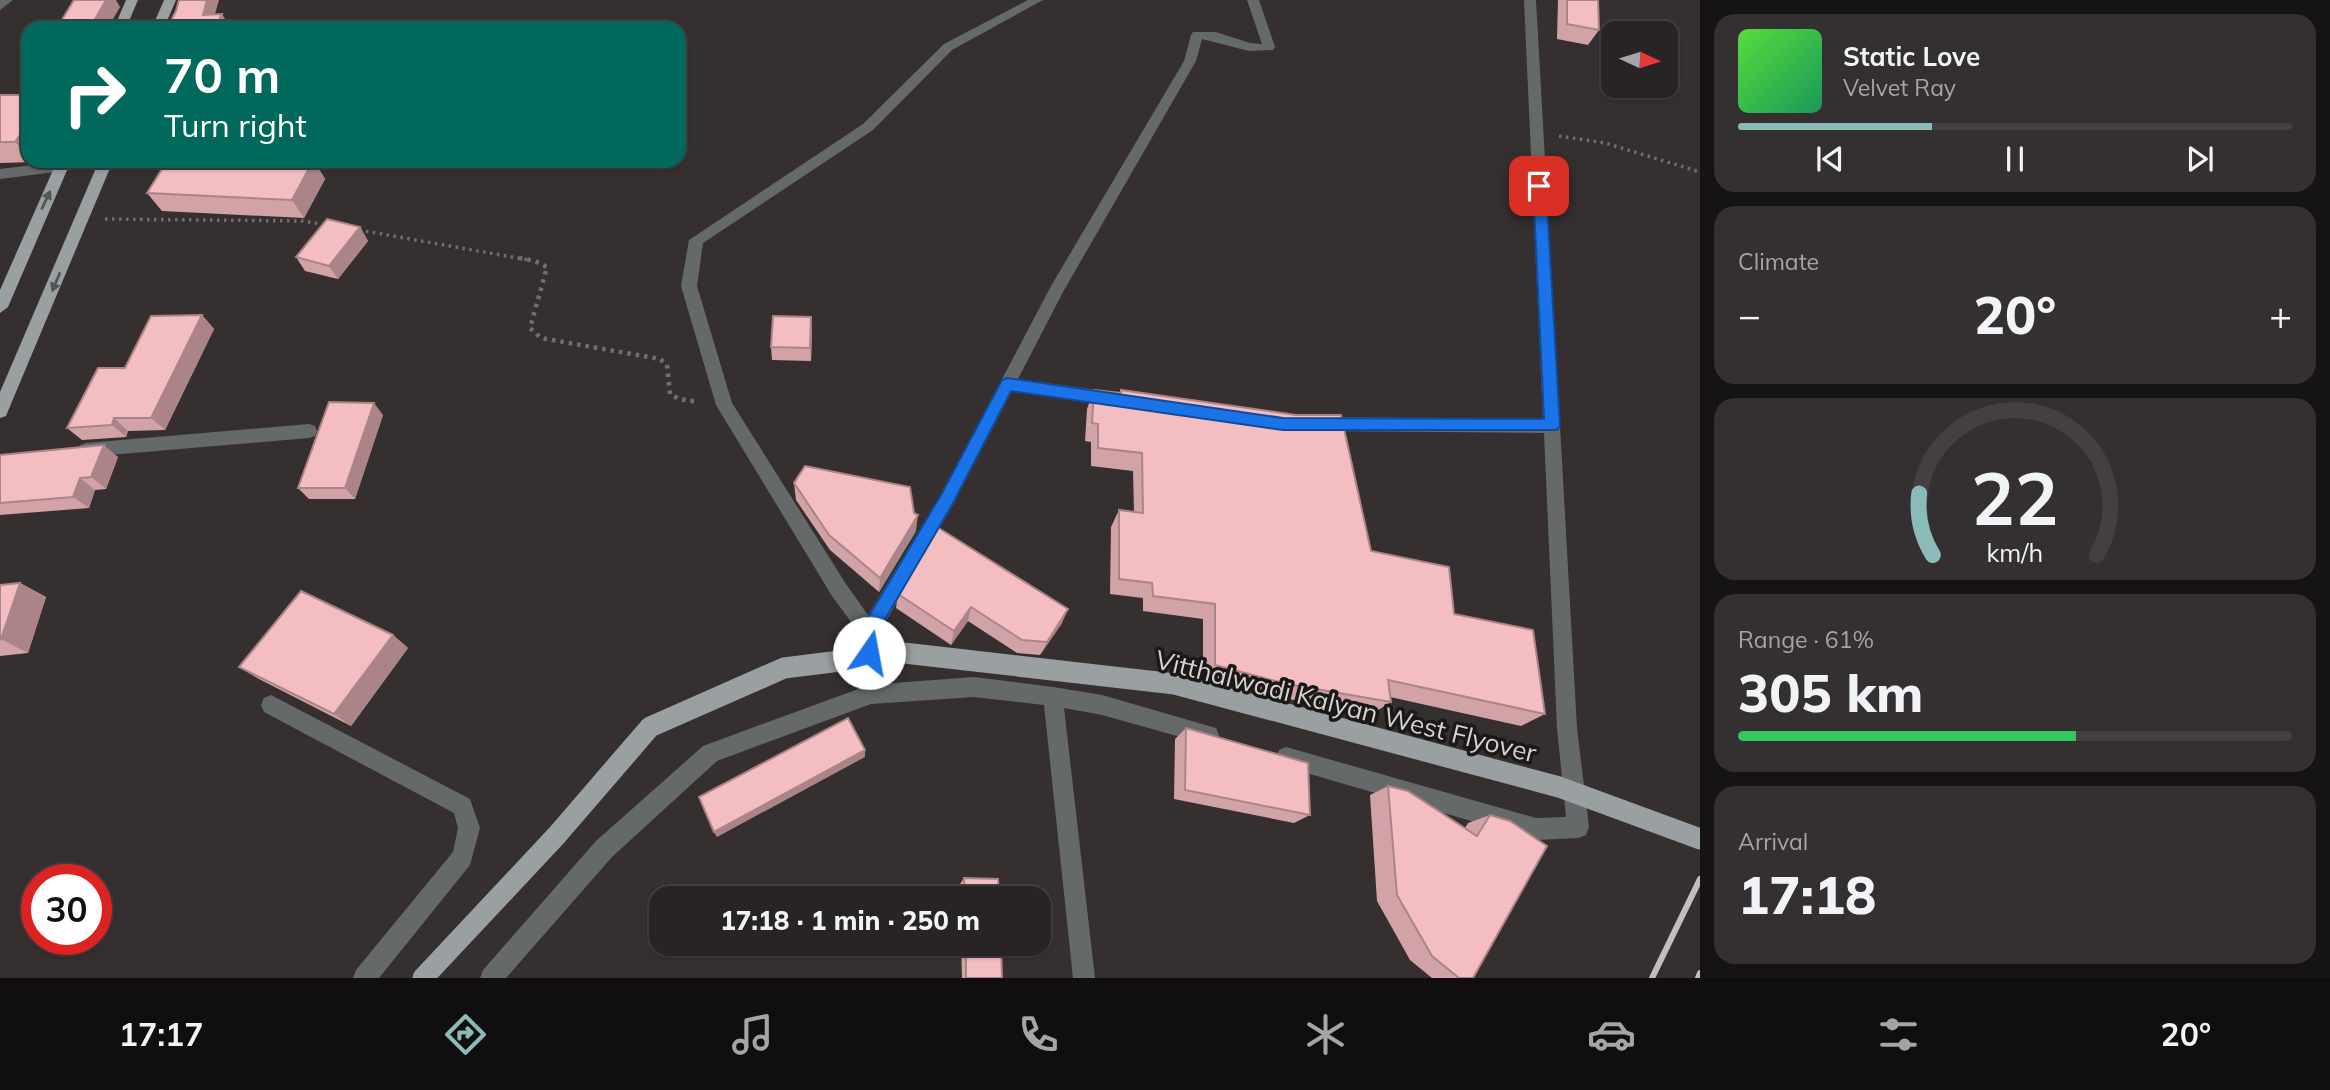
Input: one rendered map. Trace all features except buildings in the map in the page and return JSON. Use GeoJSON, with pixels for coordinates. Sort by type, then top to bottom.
{"type":"FeatureCollection","features":[{"type":"Feature","properties":{"kind":"main road"},"geometry":{"type":"LineString","coordinates":[[123,21],[132,0]]}},
{"type":"Feature","properties":{"kind":"main road"},"geometry":{"type":"LineString","coordinates":[[162,21],[170,0]]}},
{"type":"Feature","properties":{"kind":"main road"},"geometry":{"type":"LineString","coordinates":[[0,307],[61,168]]}},
{"type":"Feature","properties":{"kind":"main road"},"geometry":{"type":"LineString","coordinates":[[0,411],[102,168]]}},
{"type":"Feature","properties":{"kind":"main road","name":"Vitthalwadi Kalyan West Flyover"},"geometry":{"type":"LineString","coordinates":[[423,978],[557,835],[650,727],[785,668],[904,653],[1175,684],[1559,787],[1700,839]]}},
{"type":"Feature","properties":{"kind":"street"},"geometry":{"type":"LineString","coordinates":[[0,6],[7,0]]}},
{"type":"Feature","properties":{"kind":"street"},"geometry":{"type":"LineString","coordinates":[[869,632],[832,579],[724,405],[689,286],[696,240],[868,127],[948,47],[1037,0]]}},
{"type":"Feature","properties":{"kind":"street"},"geometry":{"type":"LineString","coordinates":[[871,694],[869,632],[947,500],[1056,290],[1190,61],[1197,35],[1209,33],[1254,50],[1269,47],[1253,0]]}},
{"type":"Feature","properties":{"kind":"street"},"geometry":{"type":"LineString","coordinates":[[1260,750],[1536,829],[1578,827],[1567,728],[1530,0]]}},
{"type":"Feature","properties":{"kind":"street"},"geometry":{"type":"LineString","coordinates":[[0,174],[38,168]]}},
{"type":"Feature","properties":{"kind":"street"},"geometry":{"type":"LineString","coordinates":[[1007,384],[1132,402]]}},
{"type":"Feature","properties":{"kind":"street"},"geometry":{"type":"LineString","coordinates":[[1310,424],[1552,426]]}},
{"type":"Feature","properties":{"kind":"street"},"geometry":{"type":"LineString","coordinates":[[67,451],[309,431]]}},
{"type":"Feature","properties":{"kind":"street"},"geometry":{"type":"LineString","coordinates":[[491,978],[604,849],[710,753],[871,694],[974,687],[1053,696],[1102,705],[1234,742]]}},
{"type":"Feature","properties":{"kind":"street"},"geometry":{"type":"LineString","coordinates":[[1053,696],[1084,978]]}},
{"type":"Feature","properties":{"kind":"street"},"geometry":{"type":"LineString","coordinates":[[271,705],[463,806],[469,828],[462,857],[364,978]]}},
{"type":"Feature","properties":{"kind":"path"},"geometry":{"type":"LineString","coordinates":[[1537,132],[1605,143],[1700,173]]}},
{"type":"Feature","properties":{"kind":"path"},"geometry":{"type":"LineString","coordinates":[[83,219],[303,221],[330,225]]}},
{"type":"Feature","properties":{"kind":"path"},"geometry":{"type":"LineString","coordinates":[[358,230],[534,261],[547,267],[530,328],[532,333],[541,338],[660,359],[667,365],[667,391],[670,396],[678,400],[724,405]]}},
{"type":"Feature","properties":{"kind":"railway"},"geometry":{"type":"LineString","coordinates":[[1652,978],[1700,879]]}},
{"type":"Feature","properties":{"kind":"railway"},"geometry":{"type":"LineString","coordinates":[[1698,978],[1700,973]]}},
{"type":"Feature","properties":{"kind":"route"},"geometry":{"type":"LineString","coordinates":[[869,653],[869,632],[947,500],[1007,384],[1283,424],[1552,426],[1539,186]]}}]}
